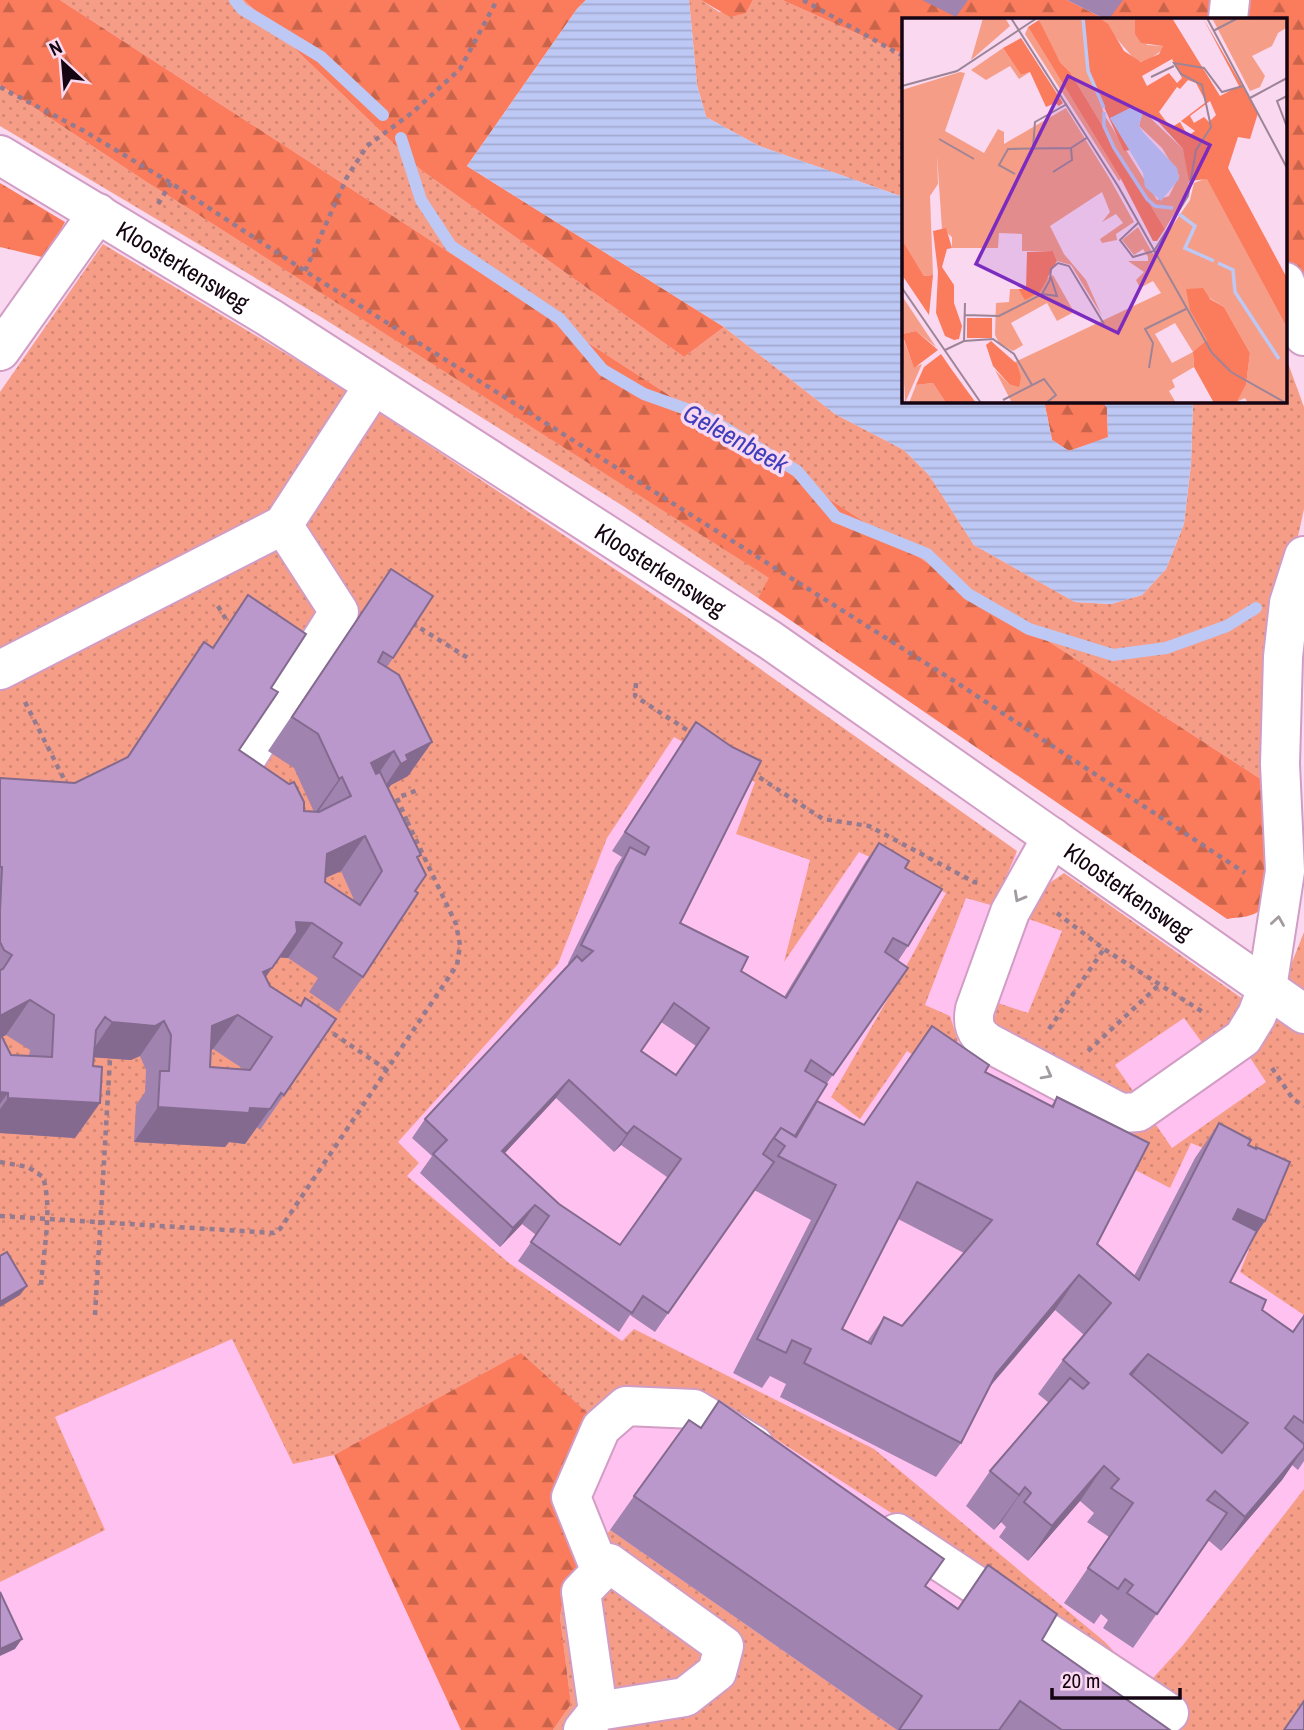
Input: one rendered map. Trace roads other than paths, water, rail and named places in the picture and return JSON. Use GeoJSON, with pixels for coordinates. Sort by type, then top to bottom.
{"type":"FeatureCollection","features":[{"type":"Feature","properties":{"kind":"street"},"geometry":{"type":"LineString","coordinates":[[1228,18],[1230,0]]}},
{"type":"Feature","properties":{"kind":"street","name":"Kloosterkensweg"},"geometry":{"type":"LineString","coordinates":[[0,155],[374,385],[770,640],[1304,1014]]}},
{"type":"Feature","properties":{"kind":"street"},"geometry":{"type":"LineString","coordinates":[[0,351],[98,213]]}},
{"type":"Feature","properties":{"kind":"street"},"geometry":{"type":"LineString","coordinates":[[1286,285],[1304,336]]}},
{"type":"Feature","properties":{"kind":"street"},"geometry":{"type":"LineString","coordinates":[[2,663],[283,525],[374,385]]}},
{"type":"Feature","properties":{"kind":"street"},"geometry":{"type":"LineString","coordinates":[[237,773],[339,612],[283,525]]}},
{"type":"Feature","properties":{"kind":"street"},"geometry":{"type":"LineString","coordinates":[[1052,837],[1010,912],[973,1020],[976,1031],[981,1037],[1115,1110],[1122,1113],[1138,1112],[1243,1038],[1257,1015],[1267,988],[1285,871],[1280,764],[1283,657],[1289,603],[1304,556]]}},
{"type":"Feature","properties":{"kind":"street"},"geometry":{"type":"LineString","coordinates":[[601,1572],[571,1497],[601,1428],[626,1406],[694,1409],[778,1459]]}},
{"type":"Feature","properties":{"kind":"street"},"geometry":{"type":"LineString","coordinates":[[873,1517],[1170,1713]]}},
{"type":"Feature","properties":{"kind":"street"},"geometry":{"type":"LineString","coordinates":[[609,1563],[724,1646],[717,1672],[685,1697],[590,1720],[581,1591],[609,1563]]}},
{"type":"Feature","properties":{"kind":"water"},"geometry":{"type":"Polygon","coordinates":[[[586,0],[689,0],[697,85],[706,117],[759,146],[902,197],[902,402],[1044,402],[1052,440],[1069,451],[1108,437],[1107,408],[1103,402],[1193,402],[1191,464],[1184,524],[1166,569],[1142,595],[1111,604],[1075,602],[974,545],[929,475],[904,450],[835,414],[724,327],[467,166],[586,0]]]}},
{"type":"Feature","properties":{"kind":"waterway","name":"Geleenbeek"},"geometry":{"type":"LineString","coordinates":[[235,0],[242,9],[321,57],[383,115]]}},
{"type":"Feature","properties":{"kind":"waterway","name":"Geleenbeek"},"geometry":{"type":"LineString","coordinates":[[401,138],[421,200],[451,246],[560,319],[603,370],[644,394],[703,415],[797,471],[836,517],[927,554],[968,594],[1029,629],[1113,655],[1166,648],[1227,626],[1256,608]]}}]}
